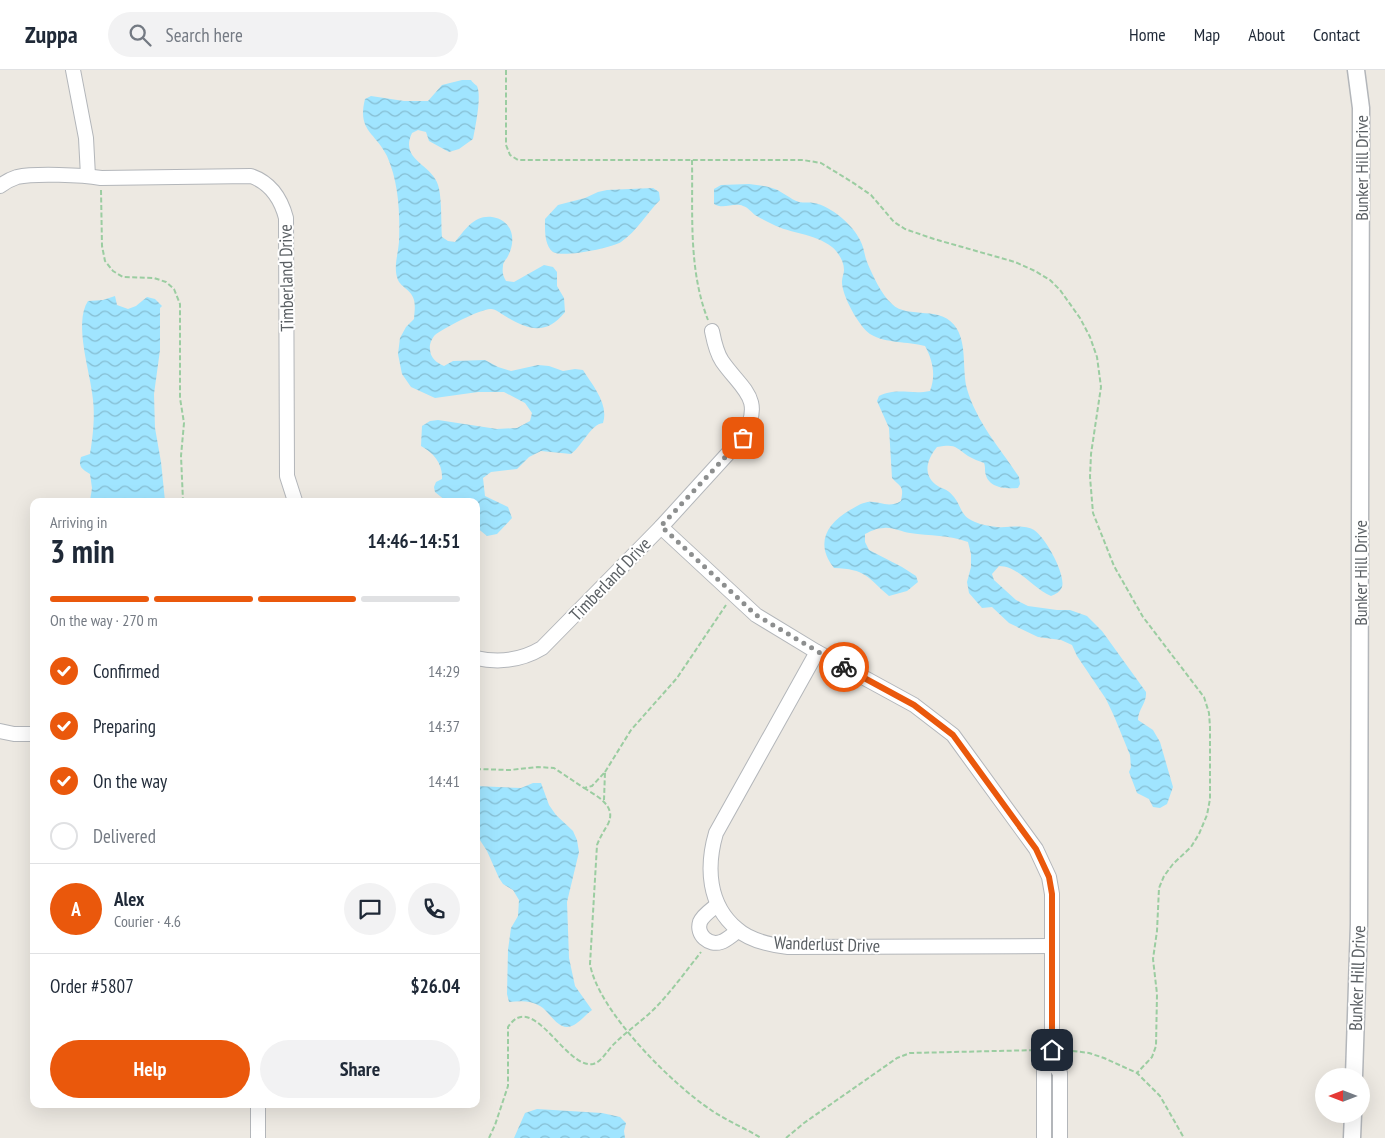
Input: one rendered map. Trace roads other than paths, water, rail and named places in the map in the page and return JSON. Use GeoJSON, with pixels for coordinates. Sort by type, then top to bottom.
{"type":"FeatureCollection","features":[{"type":"Feature","properties":{"kind":"street"},"geometry":{"type":"LineString","coordinates":[[73,70],[86,138],[86,176]]}},
{"type":"Feature","properties":{"kind":"street","name":"Bunker Hill Drive"},"geometry":{"type":"LineString","coordinates":[[1354,1068],[1359,924],[1361,148],[1361,108],[1356,70]]}},
{"type":"Feature","properties":{"kind":"street","name":"Timberland Drive"},"geometry":{"type":"LineString","coordinates":[[0,186],[19,177],[252,176],[261,179],[278,197],[286,218],[287,476],[294,498]]}},
{"type":"Feature","properties":{"kind":"street","name":"Timberland Drive"},"geometry":{"type":"LineString","coordinates":[[480,658],[514,659],[530,655],[542,648],[661,526],[743,438],[749,427],[751,403],[747,391],[722,360],[712,331]]}},
{"type":"Feature","properties":{"kind":"street"},"geometry":{"type":"LineString","coordinates":[[661,526],[756,615],[817,652],[914,705],[953,735],[1036,849],[1049,877],[1052,894],[1052,1055],[1060,1073],[1060,1138]]}},
{"type":"Feature","properties":{"kind":"street","name":"Wanderlust Drive"},"geometry":{"type":"LineString","coordinates":[[817,652],[716,833],[711,850],[710,879],[717,905],[726,918],[738,930],[771,945],[788,947],[1052,946]]}},
{"type":"Feature","properties":{"kind":"street"},"geometry":{"type":"LineString","coordinates":[[0,731],[14,734],[30,734]]}},
{"type":"Feature","properties":{"kind":"street"},"geometry":{"type":"LineString","coordinates":[[717,905],[704,916],[700,923],[699,930],[702,937],[709,942],[717,943],[724,941],[738,930]]}},
{"type":"Feature","properties":{"kind":"street"},"geometry":{"type":"LineString","coordinates":[[1044,1138],[1044,1071],[1052,1055]]}},
{"type":"Feature","properties":{"kind":"street"},"geometry":{"type":"LineString","coordinates":[[258,1108],[258,1138]]}},
{"type":"Feature","properties":{"kind":"street"},"geometry":{"type":"LineString","coordinates":[[1352,1138],[1353,1123]]}},
{"type":"Feature","properties":{"kind":"water"},"geometry":{"type":"Polygon","coordinates":[[[462,80],[471,80],[477,86],[479,97],[473,139],[459,149],[449,152],[429,141],[426,132],[418,130],[412,133],[409,142],[413,156],[430,172],[438,185],[441,203],[442,237],[448,241],[455,242],[470,224],[480,218],[492,217],[504,222],[511,231],[512,237],[511,250],[503,265],[503,274],[506,281],[514,282],[544,265],[553,267],[557,272],[557,286],[564,298],[565,312],[551,325],[544,328],[536,328],[521,325],[495,310],[479,312],[462,319],[435,335],[430,346],[431,355],[436,362],[444,366],[453,361],[485,360],[511,371],[538,365],[549,366],[563,371],[583,370],[599,395],[604,409],[603,423],[594,427],[571,454],[541,451],[529,457],[517,469],[491,472],[483,478],[485,496],[508,507],[512,518],[497,534],[487,536],[480,530],[480,498],[442,498],[435,492],[436,482],[442,479],[441,468],[434,456],[421,446],[422,426],[430,421],[438,420],[497,429],[517,428],[530,421],[532,413],[525,403],[504,392],[478,392],[435,398],[411,387],[402,374],[398,354],[400,338],[406,327],[414,319],[414,302],[409,291],[399,282],[397,275],[396,266],[399,242],[398,199],[391,166],[382,148],[365,125],[363,118],[365,99],[371,96],[404,101],[428,101],[442,85],[462,80]]]}},
{"type":"Feature","properties":{"kind":"water"},"geometry":{"type":"Polygon","coordinates":[[[749,184],[772,188],[799,202],[821,205],[834,212],[847,222],[857,234],[875,279],[884,295],[892,304],[899,309],[943,317],[951,321],[957,329],[962,343],[967,389],[971,401],[983,424],[1019,477],[1020,484],[1018,488],[1002,488],[993,484],[986,477],[984,463],[951,446],[937,447],[931,456],[928,470],[931,480],[951,494],[970,520],[991,526],[1030,528],[1044,540],[1054,556],[1061,574],[1062,587],[1058,593],[1051,596],[1044,593],[1019,574],[1006,567],[999,566],[992,574],[994,580],[1016,600],[1028,606],[1070,610],[1087,616],[1102,631],[1146,692],[1138,720],[1153,730],[1160,742],[1173,787],[1167,804],[1160,808],[1153,807],[1149,799],[1137,793],[1129,772],[1131,767],[1130,755],[1114,716],[1106,699],[1077,656],[1072,645],[1061,640],[1038,637],[1009,623],[992,607],[982,608],[969,593],[967,582],[971,567],[971,554],[968,542],[954,538],[910,533],[887,528],[876,529],[865,534],[865,542],[869,550],[916,576],[918,582],[907,591],[889,596],[860,572],[834,568],[828,559],[824,543],[829,528],[835,522],[850,510],[862,504],[873,502],[891,504],[901,501],[902,489],[892,478],[889,428],[877,401],[879,396],[892,392],[930,391],[933,379],[932,363],[925,346],[883,339],[870,334],[861,325],[844,294],[842,287],[843,263],[832,247],[818,239],[772,224],[743,206],[717,206],[714,204],[714,189],[721,185],[749,184]]]}},
{"type":"Feature","properties":{"kind":"water"},"geometry":{"type":"Polygon","coordinates":[[[653,188],[659,192],[660,200],[632,233],[621,242],[598,249],[566,254],[558,254],[550,249],[546,237],[545,219],[558,205],[607,190],[653,188]]]}},
{"type":"Feature","properties":{"kind":"water"},"geometry":{"type":"Polygon","coordinates":[[[115,296],[117,305],[128,309],[136,306],[147,297],[155,299],[162,306],[160,308],[160,350],[154,394],[155,428],[165,498],[90,498],[92,488],[90,474],[80,465],[81,457],[90,454],[94,420],[92,389],[84,349],[82,322],[88,301],[103,300],[115,296]]]}},
{"type":"Feature","properties":{"kind":"water"},"geometry":{"type":"Polygon","coordinates":[[[533,783],[541,783],[549,805],[556,815],[573,831],[577,840],[579,852],[567,902],[569,958],[575,986],[592,1010],[577,1023],[567,1027],[559,1024],[543,1008],[536,1004],[525,1001],[509,1002],[507,994],[508,950],[511,928],[518,916],[519,900],[513,890],[503,884],[499,878],[480,840],[480,786],[521,788],[533,783]]]}},
{"type":"Feature","properties":{"kind":"water"},"geometry":{"type":"Polygon","coordinates":[[[537,1109],[602,1113],[620,1117],[626,1123],[625,1138],[514,1138],[525,1113],[537,1109]]]}}]}
